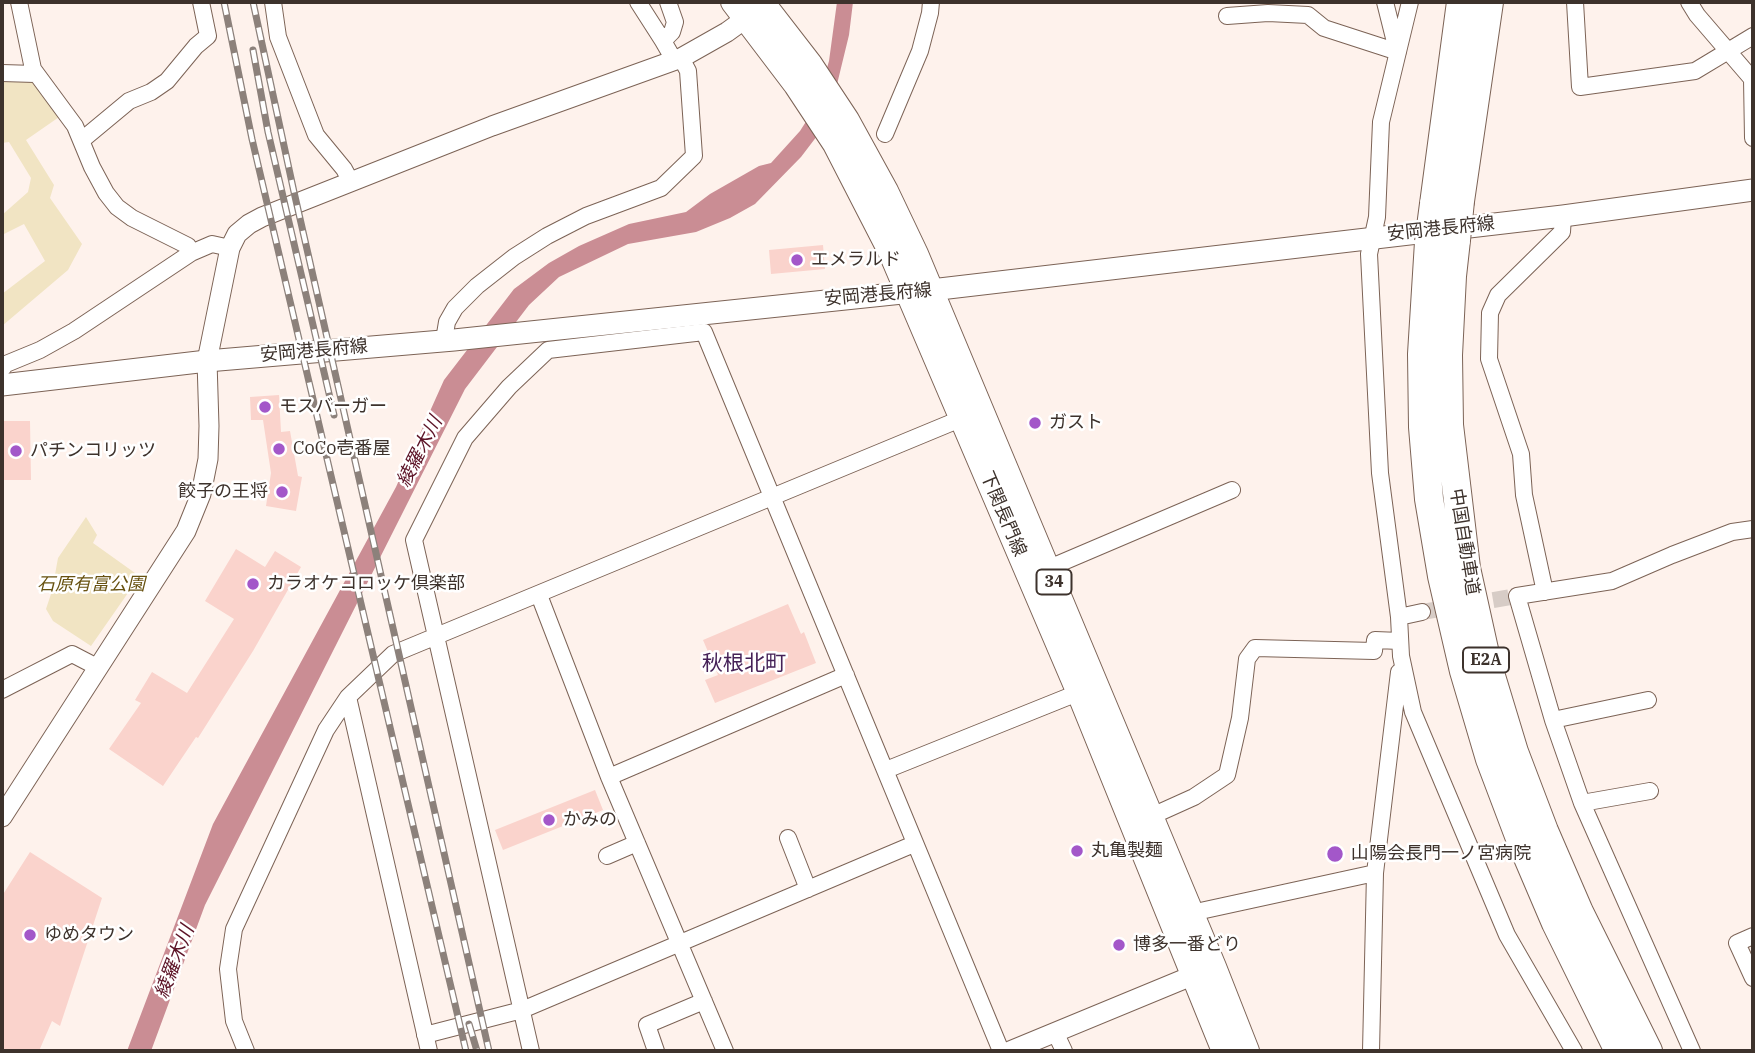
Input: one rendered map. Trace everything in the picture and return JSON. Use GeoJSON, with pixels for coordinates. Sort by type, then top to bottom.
{"type":"FeatureCollection","features":[{"type":"Feature","properties":{"kind":"highway","name":"中国自動車道"},"geometry":{"type":"LineString","coordinates":[[1461,2],[1443,241],[1422,354],[1423,427],[1429,499],[1441,576],[1464,671],[1490,759],[1556,923],[1619,1051]]}},
{"type":"Feature","properties":{"kind":"highway","name":"中国自動車道"},"geometry":{"type":"LineString","coordinates":[[1447,202],[1489,2]]}},
{"type":"Feature","properties":{"kind":"highway","name":"中国自動車道"},"geometry":{"type":"LineString","coordinates":[[1443,241],[1449,425],[1466,568],[1487,663],[1514,752],[1544,831],[1578,912],[1648,1051]]}},
{"type":"Feature","properties":{"kind":"main road","name":"下関長門線"},"geometry":{"type":"LineString","coordinates":[[755,6],[810,64],[847,120],[886,191],[919,291],[1088,689],[1203,971],[1247,1051]]}},
{"type":"Feature","properties":{"kind":"main road","name":"下関長門線"},"geometry":{"type":"LineString","coordinates":[[755,6],[796,85],[835,144],[890,251],[919,291]]}},
{"type":"Feature","properties":{"kind":"main road","name":"安岡港長府線"},"geometry":{"type":"LineString","coordinates":[[2,371],[207,361],[449,340],[919,291],[1563,216],[1753,190]]}},
{"type":"Feature","properties":{"kind":"main road","name":"下関長門線"},"geometry":{"type":"LineString","coordinates":[[972,414],[1049,568],[1088,689]]}},
{"type":"Feature","properties":{"kind":"main road","name":"下関長門線"},"geometry":{"type":"LineString","coordinates":[[1203,971],[1224,1051]]}},
{"type":"Feature","properties":{"kind":"street"},"geometry":{"type":"LineString","coordinates":[[19,2],[35,74],[75,126],[106,193],[117,207],[145,225],[188,246],[191,253]]}},
{"type":"Feature","properties":{"kind":"street"},"geometry":{"type":"LineString","coordinates":[[82,140],[129,101],[151,92],[167,81],[196,46],[208,36],[201,2]]}},
{"type":"Feature","properties":{"kind":"street"},"geometry":{"type":"LineString","coordinates":[[272,2],[278,37],[316,135],[344,169],[351,182]]}},
{"type":"Feature","properties":{"kind":"street"},"geometry":{"type":"LineString","coordinates":[[276,22],[283,15],[286,2]]}},
{"type":"Feature","properties":{"kind":"street"},"geometry":{"type":"LineString","coordinates":[[449,340],[447,322],[455,308],[477,286],[514,257],[586,216],[662,188],[694,156],[688,71],[663,41],[638,2]]}},
{"type":"Feature","properties":{"kind":"street"},"geometry":{"type":"LineString","coordinates":[[663,41],[672,32],[676,22],[668,2]]}},
{"type":"Feature","properties":{"kind":"street"},"geometry":{"type":"LineString","coordinates":[[885,134],[920,51],[930,13],[930,2]]}},
{"type":"Feature","properties":{"kind":"street"},"geometry":{"type":"LineString","coordinates":[[1385,2],[1398,52]]}},
{"type":"Feature","properties":{"kind":"street"},"geometry":{"type":"LineString","coordinates":[[1410,2],[1381,121],[1377,217],[1369,254],[1376,418],[1401,648],[1413,712],[1507,935],[1574,1051]]}},
{"type":"Feature","properties":{"kind":"street"},"geometry":{"type":"LineString","coordinates":[[1575,2],[1580,87],[1695,71],[1753,36]]}},
{"type":"Feature","properties":{"kind":"street"},"geometry":{"type":"LineString","coordinates":[[1689,2],[1696,15],[1752,79],[1753,138]]}},
{"type":"Feature","properties":{"kind":"street"},"geometry":{"type":"LineString","coordinates":[[2,817],[186,531],[201,494],[208,460],[207,361],[230,248],[237,234],[249,224],[351,182],[492,126],[677,59],[727,32],[755,6]]}},
{"type":"Feature","properties":{"kind":"street"},"geometry":{"type":"LineString","coordinates":[[1227,16],[1268,13],[1308,15],[1324,28],[1398,52]]}},
{"type":"Feature","properties":{"kind":"street"},"geometry":{"type":"LineString","coordinates":[[2,73],[35,74]]}},
{"type":"Feature","properties":{"kind":"street"},"geometry":{"type":"LineString","coordinates":[[1545,592],[1524,495],[1521,454],[1489,359],[1490,313],[1498,295],[1562,232],[1563,216]]}},
{"type":"Feature","properties":{"kind":"street"},"geometry":{"type":"LineString","coordinates":[[2,371],[74,331],[191,253],[212,244],[230,248]]}},
{"type":"Feature","properties":{"kind":"street"},"geometry":{"type":"LineString","coordinates":[[531,1051],[414,540],[464,438],[509,387],[548,350],[704,332],[1001,1051]]}},
{"type":"Feature","properties":{"kind":"street"},"geometry":{"type":"LineString","coordinates":[[246,1051],[234,1021],[228,969],[234,929],[326,730],[348,697],[393,654],[972,414]]}},
{"type":"Feature","properties":{"kind":"street"},"geometry":{"type":"LineString","coordinates":[[1049,568],[1232,490]]}},
{"type":"Feature","properties":{"kind":"street"},"geometry":{"type":"LineString","coordinates":[[1692,1051],[1582,803],[1553,720],[1517,597],[1612,581],[1732,532],[1753,529]]}},
{"type":"Feature","properties":{"kind":"street"},"geometry":{"type":"LineString","coordinates":[[539,594],[609,777],[725,1051]]}},
{"type":"Feature","properties":{"kind":"street"},"geometry":{"type":"LineString","coordinates":[[1399,617],[1422,612]]}},
{"type":"Feature","properties":{"kind":"street"},"geometry":{"type":"LineString","coordinates":[[1141,820],[1194,797],[1227,775],[1240,718],[1247,659],[1255,648],[1374,650],[1375,640],[1401,648]]}},
{"type":"Feature","properties":{"kind":"street"},"geometry":{"type":"LineString","coordinates":[[1371,1051],[1375,873],[1401,648]]}},
{"type":"Feature","properties":{"kind":"street"},"geometry":{"type":"LineString","coordinates":[[2,690],[72,654],[99,668]]}},
{"type":"Feature","properties":{"kind":"street"},"geometry":{"type":"LineString","coordinates":[[609,777],[846,674]]}},
{"type":"Feature","properties":{"kind":"street"},"geometry":{"type":"LineString","coordinates":[[886,770],[1088,689]]}},
{"type":"Feature","properties":{"kind":"street"},"geometry":{"type":"LineString","coordinates":[[348,697],[425,1047],[522,1010],[914,844]]}},
{"type":"Feature","properties":{"kind":"street"},"geometry":{"type":"LineString","coordinates":[[1553,720],[1648,700]]}},
{"type":"Feature","properties":{"kind":"street"},"geometry":{"type":"LineString","coordinates":[[1582,803],[1650,791]]}},
{"type":"Feature","properties":{"kind":"street"},"geometry":{"type":"LineString","coordinates":[[788,838],[808,889]]}},
{"type":"Feature","properties":{"kind":"street"},"geometry":{"type":"LineString","coordinates":[[607,856],[637,844]]}},
{"type":"Feature","properties":{"kind":"street"},"geometry":{"type":"LineString","coordinates":[[1180,915],[1375,873]]}},
{"type":"Feature","properties":{"kind":"street"},"geometry":{"type":"LineString","coordinates":[[1753,936],[1737,943],[1753,978]]}},
{"type":"Feature","properties":{"kind":"street"},"geometry":{"type":"LineString","coordinates":[[1010,1051],[1060,1042],[1203,971]]}},
{"type":"Feature","properties":{"kind":"street"},"geometry":{"type":"LineString","coordinates":[[656,1051],[647,1025],[704,1001]]}},
{"type":"Feature","properties":{"kind":"green space"},"geometry":{"type":"Polygon","coordinates":[[[2,76],[33,80],[62,115],[26,140],[54,185],[50,198],[82,244],[68,270],[2,326],[2,294],[45,261],[24,224],[2,235],[2,215],[28,192],[31,178],[9,142],[2,143],[2,76]]]}},
{"type":"Feature","properties":{"kind":"green space","name":"石原有富公園"},"geometry":{"type":"Polygon","coordinates":[[[86,517],[97,535],[93,543],[135,573],[137,580],[91,646],[53,621],[46,609],[58,558],[86,517]]]}},
{"type":"Feature","properties":{"kind":"water","name":"綾羅木川"},"geometry":{"type":"Polygon","coordinates":[[[837,2],[853,2],[849,35],[831,109],[817,136],[801,157],[755,204],[730,218],[696,232],[628,244],[559,277],[529,305],[465,389],[205,905],[151,1051],[127,1051],[213,824],[396,487],[444,380],[514,289],[549,263],[579,246],[629,224],[686,212],[710,194],[759,166],[771,163],[800,131],[816,106],[829,61],[837,2]]]}},
{"type":"Feature","properties":{"kind":"building","name":"エメラルド"},"geometry":{"type":"Polygon","coordinates":[[[823,245],[825,269],[771,274],[769,250],[823,245]]]}},
{"type":"Feature","properties":{"kind":"building"},"geometry":{"type":"Polygon","coordinates":[[[279,395],[281,432],[290,431],[298,476],[302,477],[296,511],[266,506],[271,473],[263,420],[251,420],[250,397],[279,395]]]}},
{"type":"Feature","properties":{"kind":"building","name":"パチンコリッツ"},"geometry":{"type":"Polygon","coordinates":[[[2,421],[30,421],[31,480],[2,480],[2,421]]]}},
{"type":"Feature","properties":{"kind":"building"},"geometry":{"type":"Polygon","coordinates":[[[236,549],[265,567],[275,551],[301,567],[253,651],[198,738],[196,737],[163,786],[109,749],[141,703],[135,700],[152,672],[187,693],[234,619],[205,601],[236,549]]]}},
{"type":"Feature","properties":{"kind":"building"},"geometry":{"type":"Polygon","coordinates":[[[788,604],[801,634],[804,632],[816,663],[715,703],[705,680],[718,675],[703,640],[788,604]]]}},
{"type":"Feature","properties":{"kind":"building","name":"かみの"},"geometry":{"type":"Polygon","coordinates":[[[595,790],[603,810],[503,850],[495,830],[595,790]]]}},
{"type":"Feature","properties":{"kind":"building"},"geometry":{"type":"Polygon","coordinates":[[[30,852],[102,898],[60,1026],[52,1021],[39,1051],[2,1051],[2,896],[30,852]]]}},
{"type":"Feature","properties":{"kind":"tunnel"},"geometry":{"type":"LineString","coordinates":[[1422,612],[1517,596]]}},
{"type":"Feature","properties":{"kind":"railway"},"geometry":{"type":"LineString","coordinates":[[224,2],[252,139],[466,1051]]}},
{"type":"Feature","properties":{"kind":"railway"},"geometry":{"type":"LineString","coordinates":[[253,2],[489,1051]]}},
{"type":"Feature","properties":{"kind":"railway"},"geometry":{"type":"LineString","coordinates":[[253,50],[268,132],[334,415]]}},
{"type":"Feature","properties":{"kind":"railway"},"geometry":{"type":"LineString","coordinates":[[469,1024],[477,1051]]}},
{"type":"Feature","properties":{"kind":"place","name":"エメラルド"},"geometry":{"type":"Point","coordinates":[797,260]}},
{"type":"Feature","properties":{"kind":"place","name":"モスバーガー"},"geometry":{"type":"Point","coordinates":[265,407]}},
{"type":"Feature","properties":{"kind":"place","name":"ガスト"},"geometry":{"type":"Point","coordinates":[1035,423]}},
{"type":"Feature","properties":{"kind":"place","name":"CoCo壱番屋"},"geometry":{"type":"Point","coordinates":[279,449]}},
{"type":"Feature","properties":{"kind":"place","name":"パチンコリッツ"},"geometry":{"type":"Point","coordinates":[16,451]}},
{"type":"Feature","properties":{"kind":"place","name":"餃子の王将"},"geometry":{"type":"Point","coordinates":[282,492]}},
{"type":"Feature","properties":{"kind":"place","name":"カラオケコロッケ倶楽部"},"geometry":{"type":"Point","coordinates":[253,584]}},
{"type":"Feature","properties":{"kind":"place","name":"かみの"},"geometry":{"type":"Point","coordinates":[549,820]}},
{"type":"Feature","properties":{"kind":"place","name":"丸亀製麺"},"geometry":{"type":"Point","coordinates":[1077,851]}},
{"type":"Feature","properties":{"kind":"place","name":"山陽会長門一ノ宮病院"},"geometry":{"type":"Point","coordinates":[1335,854]}},
{"type":"Feature","properties":{"kind":"place","name":"ゆめタウン"},"geometry":{"type":"Point","coordinates":[30,935]}},
{"type":"Feature","properties":{"kind":"place","name":"博多一番どり"},"geometry":{"type":"Point","coordinates":[1119,945]}},
{"type":"Feature","properties":{"kind":"district","name":"秋根北町"},"geometry":{"type":"Point","coordinates":[744,664]}}]}
